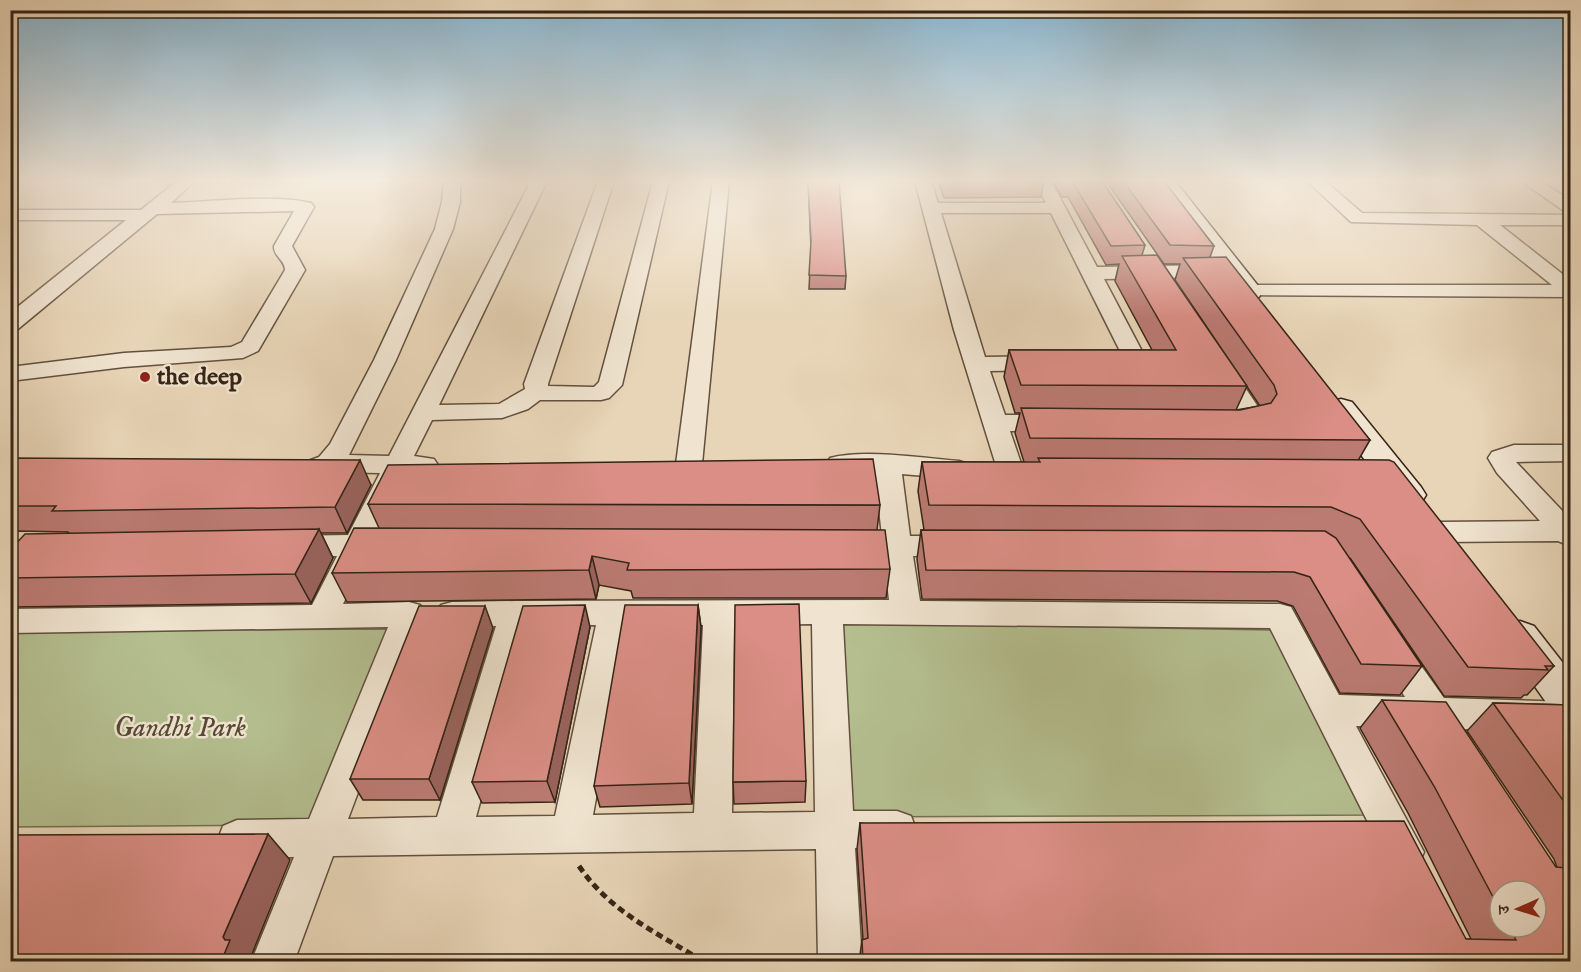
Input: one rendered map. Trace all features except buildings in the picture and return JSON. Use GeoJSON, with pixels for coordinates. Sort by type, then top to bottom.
{"type":"FeatureCollection","features":[{"type":"Feature","properties":{"kind":"street"},"geometry":{"type":"LineString","coordinates":[[10,324],[130,226]]}},
{"type":"Feature","properties":{"kind":"street"},"geometry":{"type":"LineString","coordinates":[[10,375],[135,359],[235,353],[250,346],[295,270],[296,266],[283,250],[294,226]]}},
{"type":"Feature","properties":{"kind":"street"},"geometry":{"type":"LineString","coordinates":[[328,463],[342,448],[385,360],[445,226]]}},
{"type":"Feature","properties":{"kind":"street"},"geometry":{"type":"LineString","coordinates":[[321,617],[516,226]]}},
{"type":"Feature","properties":{"kind":"street"},"geometry":{"type":"LineString","coordinates":[[537,391],[536,384],[590,226]]}},
{"type":"Feature","properties":{"kind":"street"},"geometry":{"type":"LineString","coordinates":[[423,413],[502,411],[519,404],[537,391],[602,393],[610,385],[650,226]]}},
{"type":"Feature","properties":{"kind":"street"},"geometry":{"type":"LineString","coordinates":[[689,464],[716,226]]}},
{"type":"Feature","properties":{"kind":"street"},"geometry":{"type":"LineString","coordinates":[[818,464],[887,464],[1004,474],[996,423],[935,226]]}},
{"type":"Feature","properties":{"kind":"street"},"geometry":{"type":"LineString","coordinates":[[1065,226],[1134,355],[1132,359],[1123,361],[1089,362]]}},
{"type":"Feature","properties":{"kind":"street"},"geometry":{"type":"LineString","coordinates":[[1199,226],[1269,316]]}},
{"type":"Feature","properties":{"kind":"street"},"geometry":{"type":"LineString","coordinates":[[1490,226],[1570,290]]}},
{"type":"Feature","properties":{"kind":"street"},"geometry":{"type":"LineString","coordinates":[[1089,273],[1150,263],[1241,281],[1570,290]]}},
{"type":"Feature","properties":{"kind":"street"},"geometry":{"type":"LineString","coordinates":[[1150,263],[1169,292]]}},
{"type":"Feature","properties":{"kind":"street"},"geometry":{"type":"LineString","coordinates":[[1206,425],[1242,425],[1252,418],[1209,351]]}},
{"type":"Feature","properties":{"kind":"street"},"geometry":{"type":"LineString","coordinates":[[976,364],[1067,362]]}},
{"type":"Feature","properties":{"kind":"street"},"geometry":{"type":"LineString","coordinates":[[1324,387],[1462,561]]}},
{"type":"Feature","properties":{"kind":"street"},"geometry":{"type":"LineString","coordinates":[[996,423],[1077,424]]}},
{"type":"Feature","properties":{"kind":"street"},"geometry":{"type":"LineString","coordinates":[[1569,533],[1506,467],[1501,458],[1514,453],[1570,453]]}},
{"type":"Feature","properties":{"kind":"street"},"geometry":{"type":"LineString","coordinates":[[295,469],[309,469],[328,463],[445,465]]}},
{"type":"Feature","properties":{"kind":"street"},"geometry":{"type":"LineString","coordinates":[[887,464],[906,613]]}},
{"type":"Feature","properties":{"kind":"street"},"geometry":{"type":"LineString","coordinates":[[1359,477],[1395,477]]}},
{"type":"Feature","properties":{"kind":"street"},"geometry":{"type":"LineString","coordinates":[[1440,532],[1569,533]]}},
{"type":"Feature","properties":{"kind":"street"},"geometry":{"type":"LineString","coordinates":[[262,547],[404,546]]}},
{"type":"Feature","properties":{"kind":"street"},"geometry":{"type":"LineString","coordinates":[[826,546],[981,546]]}},
{"type":"Feature","properties":{"kind":"street"},"geometry":{"type":"LineString","coordinates":[[10,621],[409,614],[719,612],[1280,616],[1329,710],[1375,827],[1418,879]]}},
{"type":"Feature","properties":{"kind":"street"},"geometry":{"type":"LineString","coordinates":[[712,831],[719,612]]}},
{"type":"Feature","properties":{"kind":"street"},"geometry":{"type":"LineString","coordinates":[[827,612],[833,829],[840,962]]}},
{"type":"Feature","properties":{"kind":"street"},"geometry":{"type":"LineString","coordinates":[[570,834],[614,613]]}},
{"type":"Feature","properties":{"kind":"street"},"geometry":{"type":"LineString","coordinates":[[272,962],[409,614]]}},
{"type":"Feature","properties":{"kind":"street"},"geometry":{"type":"LineString","coordinates":[[451,836],[516,614]]}},
{"type":"Feature","properties":{"kind":"street"},"geometry":{"type":"LineString","coordinates":[[1505,617],[1570,702]]}},
{"type":"Feature","properties":{"kind":"street"},"geometry":{"type":"LineString","coordinates":[[1378,627],[1461,754]]}},
{"type":"Feature","properties":{"kind":"street"},"geometry":{"type":"LineString","coordinates":[[1329,710],[1570,717]]}},
{"type":"Feature","properties":{"kind":"street"},"geometry":{"type":"LineString","coordinates":[[202,839],[927,829]]}},
{"type":"Feature","properties":{"kind":"path"},"geometry":{"type":"LineString","coordinates":[[570,834],[578,864],[613,906],[704,962]]}},
{"type":"Feature","properties":{"kind":"green space"},"geometry":{"type":"Polygon","coordinates":[[[839,623],[1272,630],[1373,815],[847,817],[839,623]]]}},
{"type":"Feature","properties":{"kind":"green space","name":"Gandhi Park"},"geometry":{"type":"Polygon","coordinates":[[[389,629],[312,825],[11,827],[10,631],[389,629]]]}},
{"type":"Feature","properties":{"kind":"place","name":"the deep"},"geometry":{"type":"Point","coordinates":[145,377]}}]}
